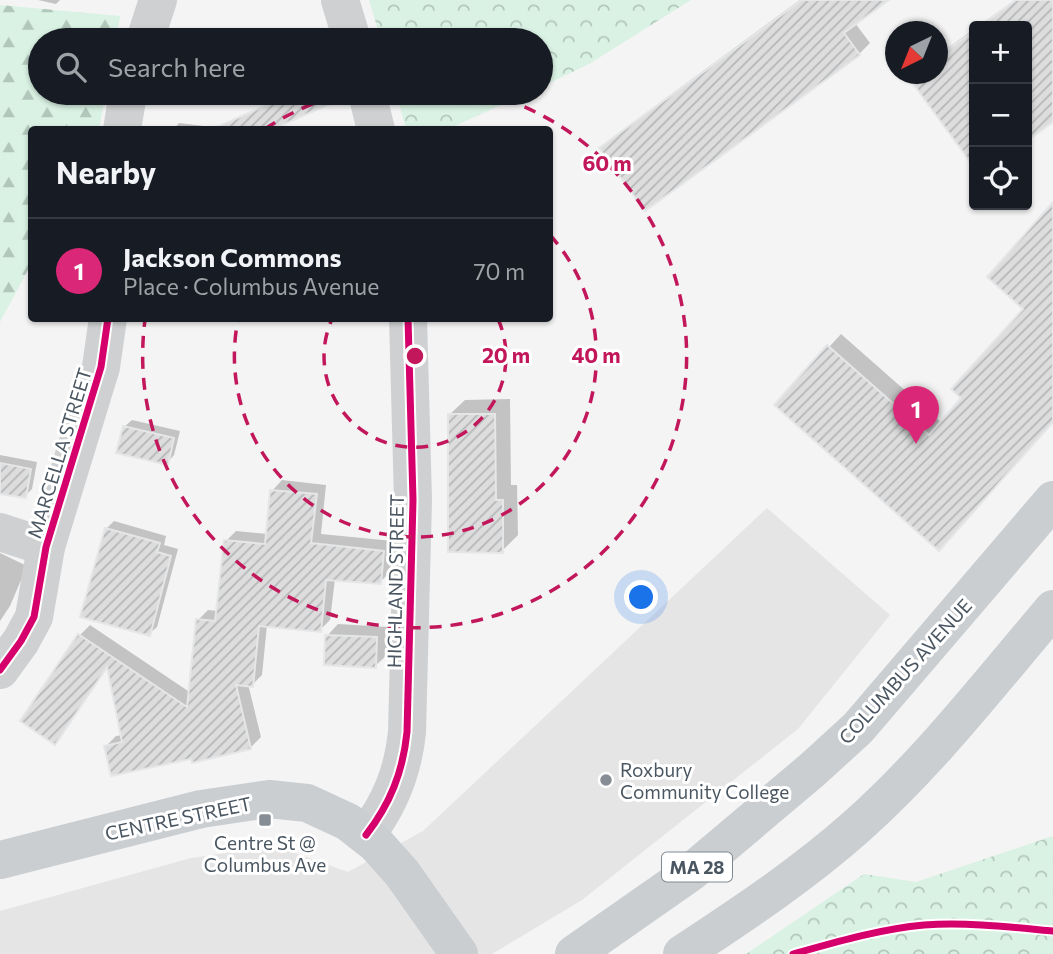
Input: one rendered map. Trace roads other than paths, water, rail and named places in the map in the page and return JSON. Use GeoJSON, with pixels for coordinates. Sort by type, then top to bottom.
{"type":"FeatureCollection","features":[{"type":"Feature","properties":{"kind":"main road","name":"COLUMBUS AVENUE"},"geometry":{"type":"LineString","coordinates":[[574,954],[700,865],[858,729],[1053,500]]}},
{"type":"Feature","properties":{"kind":"main road"},"geometry":{"type":"LineString","coordinates":[[682,954],[796,877],[856,827],[932,751],[1053,609]]}},
{"type":"Feature","properties":{"kind":"main road","name":"CENTRE STREET"},"geometry":{"type":"LineString","coordinates":[[0,860],[201,810],[269,799],[296,801],[317,806],[366,835],[402,873],[459,954]]}},
{"type":"Feature","properties":{"kind":"street"},"geometry":{"type":"LineString","coordinates":[[149,28],[158,0]]}},
{"type":"Feature","properties":{"kind":"street"},"geometry":{"type":"LineString","coordinates":[[340,0],[348,28]]}},
{"type":"Feature","properties":{"kind":"street"},"geometry":{"type":"LineString","coordinates":[[123,126],[126,105]]}},
{"type":"Feature","properties":{"kind":"street"},"geometry":{"type":"LineString","coordinates":[[370,105],[375,126]]}},
{"type":"Feature","properties":{"kind":"street","name":"MARCELLA STREET"},"geometry":{"type":"LineString","coordinates":[[0,670],[34,617],[46,547],[101,367],[107,322]]}},
{"type":"Feature","properties":{"kind":"street","name":"HIGHLAND STREET"},"geometry":{"type":"LineString","coordinates":[[366,835],[395,788],[408,724],[412,500],[408,322]]}},
{"type":"Feature","properties":{"kind":"street"},"geometry":{"type":"LineString","coordinates":[[0,532],[46,547]]}},
{"type":"Feature","properties":{"kind":"place","name":"Jackson Commons"},"geometry":{"type":"Point","coordinates":[916,444]}},
{"type":"Feature","properties":{"kind":"place","name":"Roxbury Community College"},"geometry":{"type":"Point","coordinates":[606,780]}},
{"type":"Feature","properties":{"kind":"place","name":"Centre St @ Columbus Ave"},"geometry":{"type":"Point","coordinates":[265,820]}}]}
